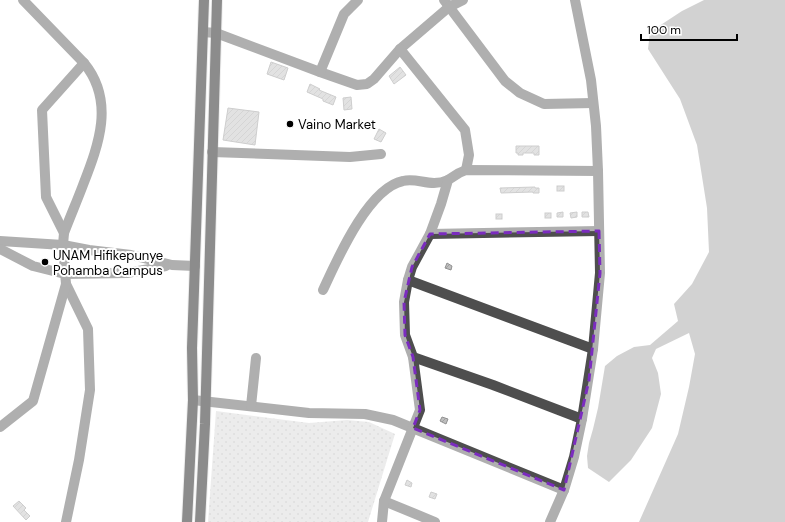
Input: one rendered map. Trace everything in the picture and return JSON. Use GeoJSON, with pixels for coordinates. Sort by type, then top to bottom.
{"type":"FeatureCollection","features":[{"type":"Feature","properties":{"kind":"main road"},"geometry":{"type":"LineString","coordinates":[[187,522],[193,400],[192,348],[204,0]]}},
{"type":"Feature","properties":{"kind":"main road"},"geometry":{"type":"LineString","coordinates":[[200,522],[217,0]]}},
{"type":"Feature","properties":{"kind":"main road"},"geometry":{"type":"LineString","coordinates":[[195,266],[209,267]]}},
{"type":"Feature","properties":{"kind":"street"},"geometry":{"type":"LineString","coordinates":[[23,0],[84,63],[92,74],[96,83],[101,102],[102,125],[95,154],[64,233],[63,245],[66,284],[88,329],[90,390],[79,460],[66,522]]}},
{"type":"Feature","properties":{"kind":"street"},"geometry":{"type":"LineString","coordinates":[[320,72],[344,14],[358,0]]}},
{"type":"Feature","properties":{"kind":"street"},"geometry":{"type":"LineString","coordinates":[[203,32],[216,33],[357,85],[367,84],[374,79],[400,49],[447,3],[463,0]]}},
{"type":"Feature","properties":{"kind":"street"},"geometry":{"type":"LineString","coordinates":[[550,522],[564,490],[574,457],[582,419],[593,349],[600,273],[598,171],[591,80],[575,0]]}},
{"type":"Feature","properties":{"kind":"street"},"geometry":{"type":"LineString","coordinates":[[447,3],[505,81],[520,93],[544,104],[593,103]]}},
{"type":"Feature","properties":{"kind":"street"},"geometry":{"type":"LineString","coordinates":[[400,49],[465,130],[469,155],[466,170]]}},
{"type":"Feature","properties":{"kind":"street"},"geometry":{"type":"LineString","coordinates":[[64,233],[46,197],[42,110],[84,63]]}},
{"type":"Feature","properties":{"kind":"street"},"geometry":{"type":"LineString","coordinates":[[212,152],[350,157],[381,154]]}},
{"type":"Feature","properties":{"kind":"street"},"geometry":{"type":"LineString","coordinates":[[323,290],[352,230],[365,212],[386,189],[395,183],[410,180],[429,184],[441,183],[466,170],[598,171]]}},
{"type":"Feature","properties":{"kind":"street"},"geometry":{"type":"LineString","coordinates":[[382,522],[384,501],[420,410],[413,357],[405,335],[404,302],[408,280],[412,267],[430,234],[448,180]]}},
{"type":"Feature","properties":{"kind":"street"},"geometry":{"type":"LineString","coordinates":[[430,234],[599,231]]}},
{"type":"Feature","properties":{"kind":"street"},"geometry":{"type":"LineString","coordinates":[[0,240],[63,245],[131,255],[172,265],[195,266]]}},
{"type":"Feature","properties":{"kind":"street"},"geometry":{"type":"LineString","coordinates":[[0,249],[33,266],[65,274],[127,272],[172,265]]}},
{"type":"Feature","properties":{"kind":"street"},"geometry":{"type":"LineString","coordinates":[[408,280],[593,349]]}},
{"type":"Feature","properties":{"kind":"street"},"geometry":{"type":"LineString","coordinates":[[0,427],[33,401],[66,284]]}},
{"type":"Feature","properties":{"kind":"street"},"geometry":{"type":"LineString","coordinates":[[413,357],[493,385],[582,419]]}},
{"type":"Feature","properties":{"kind":"street"},"geometry":{"type":"LineString","coordinates":[[251,406],[256,358]]}},
{"type":"Feature","properties":{"kind":"street"},"geometry":{"type":"LineString","coordinates":[[193,400],[205,400],[309,413],[365,414],[393,420],[564,490]]}},
{"type":"Feature","properties":{"kind":"street"},"geometry":{"type":"LineString","coordinates":[[384,501],[435,522]]}},
{"type":"Feature","properties":{"kind":"highlighted area"},"geometry":{"type":"Polygon","coordinates":[[[599,231],[600,273],[589,380],[564,490],[413,428],[420,410],[413,357],[405,335],[404,302],[412,267],[430,234],[599,231]]]}},
{"type":"Feature","properties":{"kind":"shaded area"},"geometry":{"type":"Polygon","coordinates":[[[704,0],[785,0],[785,522],[639,522],[678,434],[695,354],[689,333],[656,349],[652,358],[658,373],[661,394],[652,428],[631,460],[609,482],[588,468],[587,456],[589,443],[598,408],[605,366],[617,356],[634,347],[650,345],[678,321],[674,304],[692,284],[709,252],[707,208],[697,145],[680,99],[648,49],[650,32],[682,11],[704,0]]]}},
{"type":"Feature","properties":{"kind":"shaded area"},"geometry":{"type":"Polygon","coordinates":[[[216,411],[309,423],[347,420],[369,422],[395,434],[368,522],[208,522],[216,411]]]}},
{"type":"Feature","properties":{"kind":"building"},"geometry":{"type":"Polygon","coordinates":[[[271,62],[288,68],[284,80],[267,74],[271,62]]]}},
{"type":"Feature","properties":{"kind":"building"},"geometry":{"type":"Polygon","coordinates":[[[400,67],[406,75],[394,84],[389,76],[400,67]]]}},
{"type":"Feature","properties":{"kind":"building"},"geometry":{"type":"Polygon","coordinates":[[[310,84],[320,89],[319,90],[336,97],[333,105],[307,92],[310,84]]]}},
{"type":"Feature","properties":{"kind":"building"},"geometry":{"type":"Polygon","coordinates":[[[351,97],[352,109],[344,110],[343,98],[351,97]]]}},
{"type":"Feature","properties":{"kind":"building"},"geometry":{"type":"Polygon","coordinates":[[[228,108],[259,112],[255,145],[223,140],[228,108]]]}},
{"type":"Feature","properties":{"kind":"building"},"geometry":{"type":"Polygon","coordinates":[[[379,129],[386,133],[381,142],[374,139],[379,129]]]}},
{"type":"Feature","properties":{"kind":"building"},"geometry":{"type":"Polygon","coordinates":[[[516,146],[539,146],[539,155],[534,155],[534,153],[523,153],[523,155],[518,155],[518,153],[516,153],[516,146]]]}},
{"type":"Feature","properties":{"kind":"building"},"geometry":{"type":"Polygon","coordinates":[[[557,186],[564,186],[564,191],[557,191],[557,186]]]}},
{"type":"Feature","properties":{"kind":"building"},"geometry":{"type":"Polygon","coordinates":[[[500,188],[539,188],[539,193],[501,193],[500,188]]]}},
{"type":"Feature","properties":{"kind":"building"},"geometry":{"type":"Polygon","coordinates":[[[563,212],[563,217],[557,217],[557,213],[563,212]]]}},
{"type":"Feature","properties":{"kind":"building"},"geometry":{"type":"Polygon","coordinates":[[[577,212],[577,217],[571,218],[570,213],[577,212]]]}},
{"type":"Feature","properties":{"kind":"building"},"geometry":{"type":"Polygon","coordinates":[[[582,212],[588,212],[589,217],[582,217],[582,212]]]}},
{"type":"Feature","properties":{"kind":"building"},"geometry":{"type":"Polygon","coordinates":[[[545,213],[551,213],[551,218],[545,218],[545,213]]]}},
{"type":"Feature","properties":{"kind":"building"},"geometry":{"type":"Polygon","coordinates":[[[496,214],[502,214],[502,219],[496,219],[496,214]]]}},
{"type":"Feature","properties":{"kind":"building"},"geometry":{"type":"Polygon","coordinates":[[[447,263],[452,266],[451,270],[445,268],[447,263]]]}},
{"type":"Feature","properties":{"kind":"building"},"geometry":{"type":"Polygon","coordinates":[[[442,417],[448,419],[446,424],[440,421],[442,417]]]}},
{"type":"Feature","properties":{"kind":"building"},"geometry":{"type":"Polygon","coordinates":[[[407,480],[412,483],[411,487],[405,485],[407,480]]]}},
{"type":"Feature","properties":{"kind":"building"},"geometry":{"type":"Polygon","coordinates":[[[431,492],[437,494],[435,499],[429,497],[431,492]]]}},
{"type":"Feature","properties":{"kind":"building"},"geometry":{"type":"Polygon","coordinates":[[[19,501],[26,508],[24,510],[30,516],[26,520],[13,506],[19,501]]]}},
{"type":"Feature","properties":{"kind":"place","name":"Vaino Market"},"geometry":{"type":"Point","coordinates":[290,124]}},
{"type":"Feature","properties":{"kind":"place","name":"UNAM Hifikepunye Pohamba Campus"},"geometry":{"type":"Point","coordinates":[45,262]}}]}
